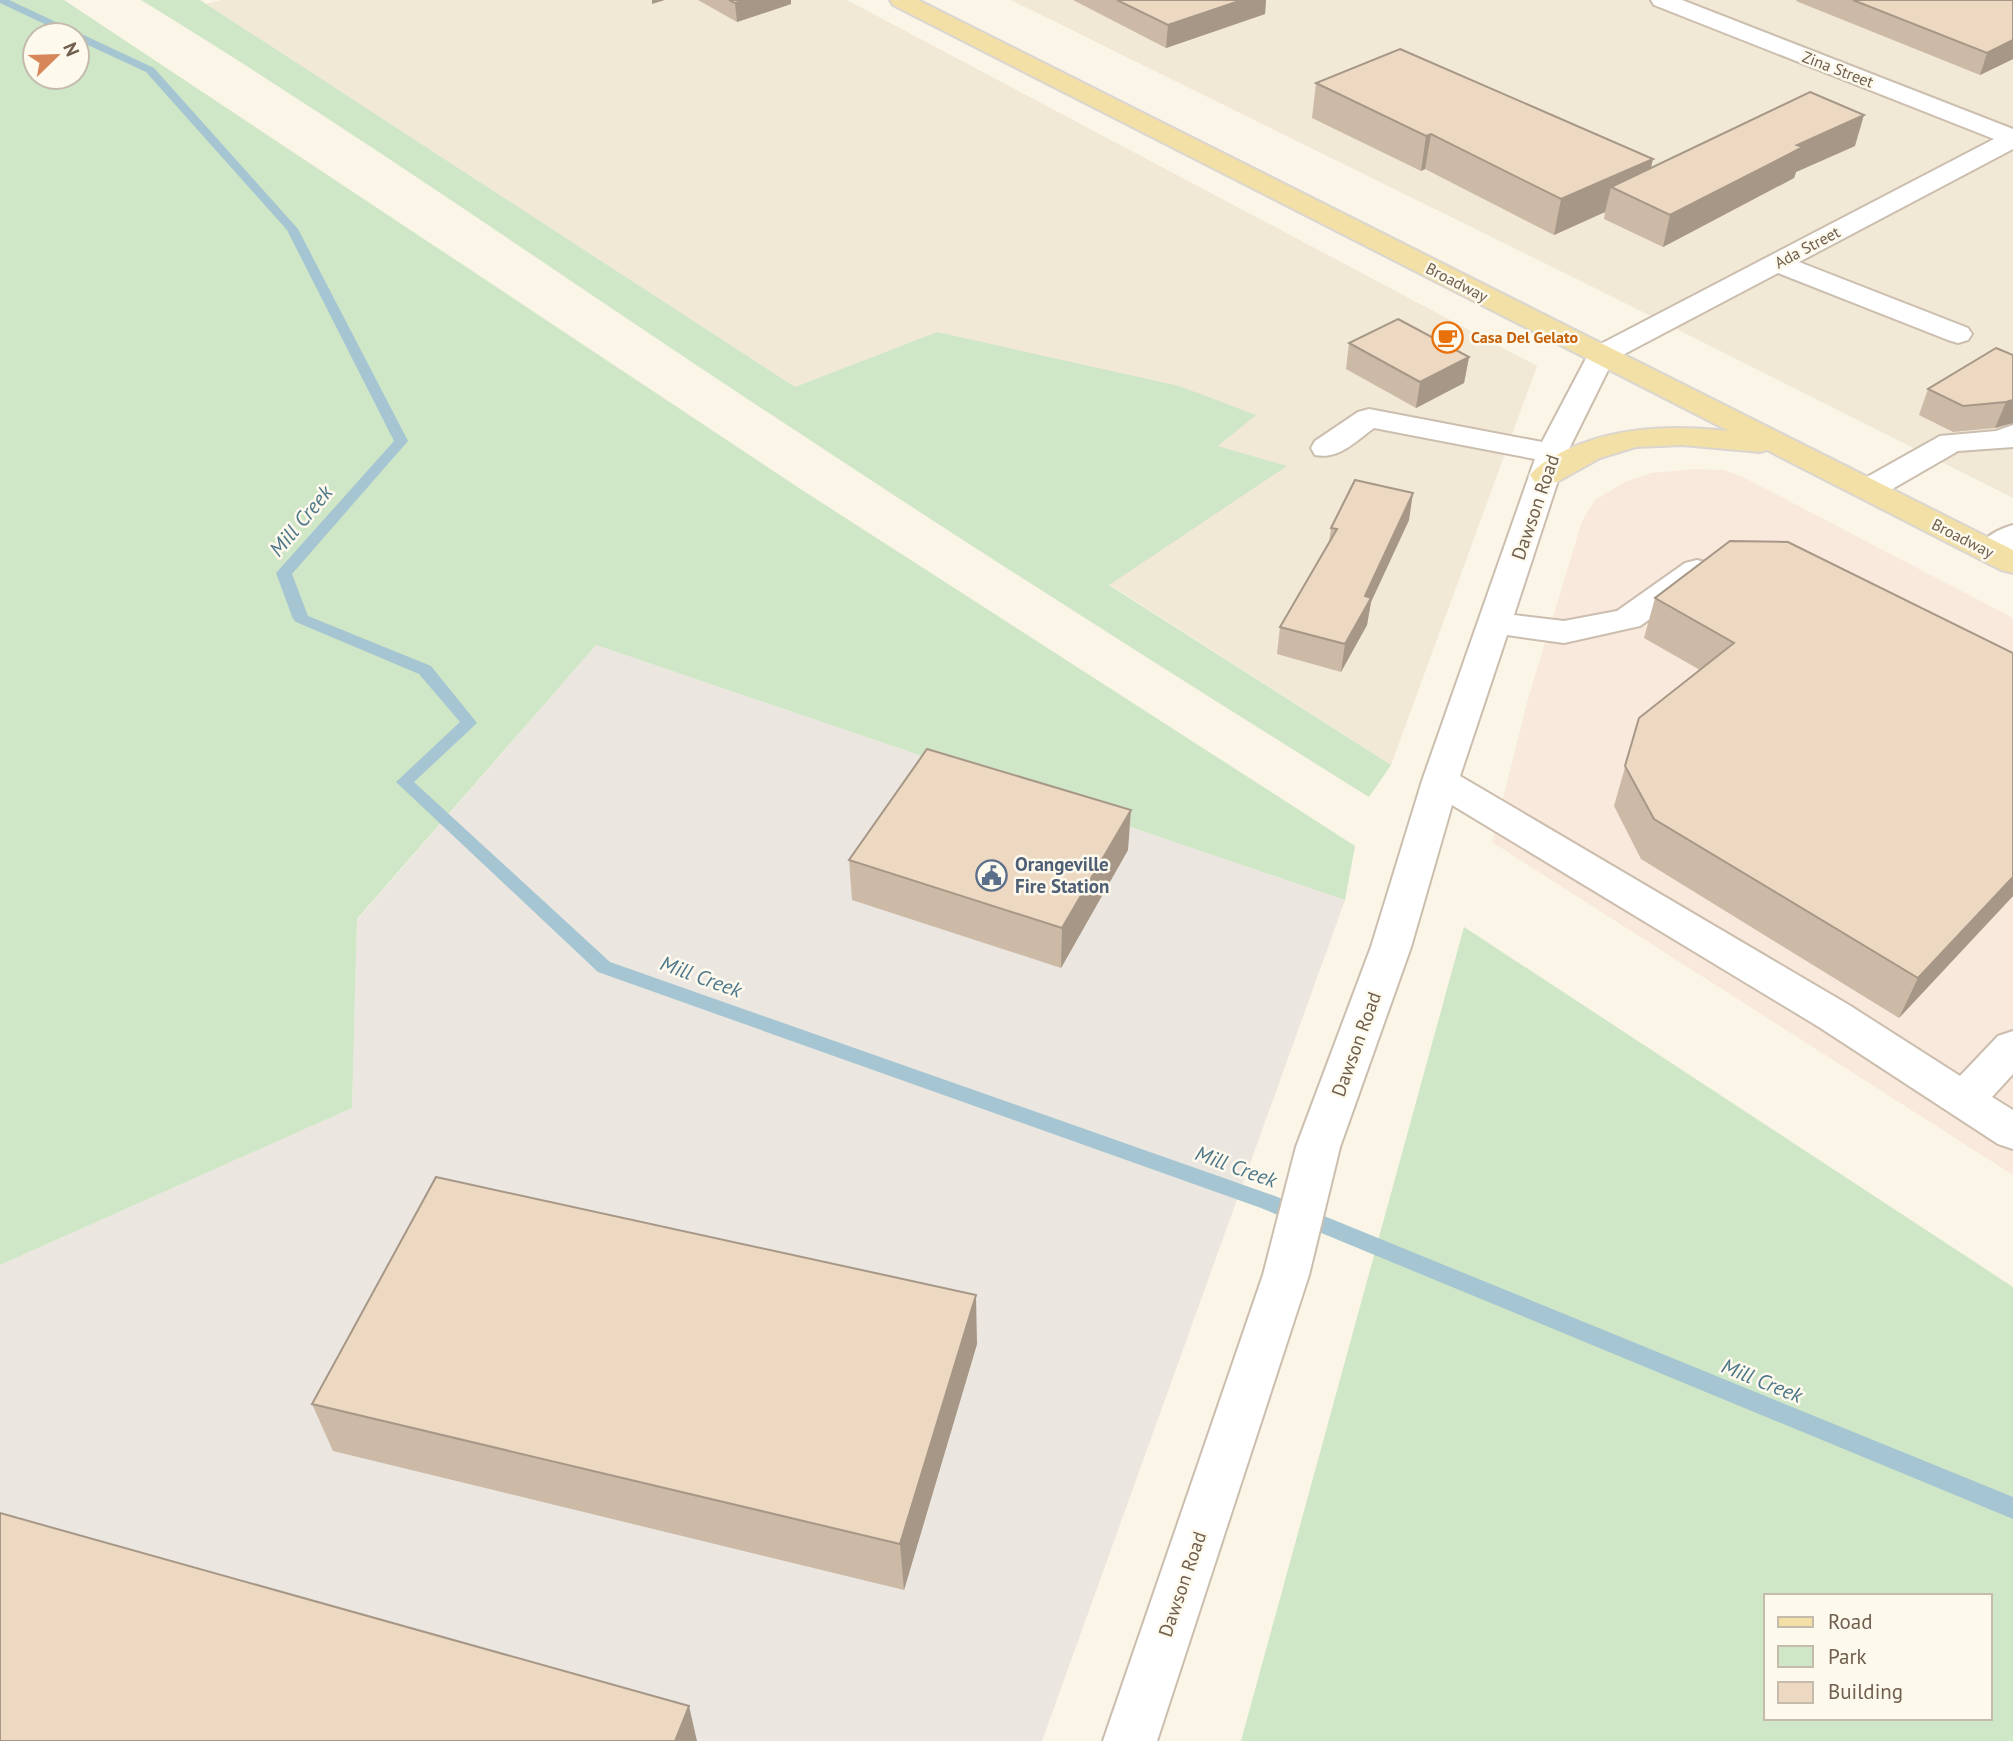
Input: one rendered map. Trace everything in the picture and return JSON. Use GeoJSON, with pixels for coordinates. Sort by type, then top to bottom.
{"type":"FeatureCollection","features":[{"type":"Feature","properties":{"kind":"main road","name":"Broadway"},"geometry":{"type":"LineString","coordinates":[[901,0],[1869,489],[2005,550]]}},
{"type":"Feature","properties":{"kind":"main road"},"geometry":{"type":"LineString","coordinates":[[1549,464],[1636,438],[1697,438],[1783,445]]}},
{"type":"Feature","properties":{"kind":"street","name":"Zina Street"},"geometry":{"type":"LineString","coordinates":[[1662,0],[2013,138]]}},
{"type":"Feature","properties":{"kind":"street","name":"Ada Street"},"geometry":{"type":"LineString","coordinates":[[1601,355],[2013,138]]}},
{"type":"Feature","properties":{"kind":"street"},"geometry":{"type":"LineString","coordinates":[[1776,263],[1958,334]]}},
{"type":"Feature","properties":{"kind":"street","name":"Dawson Road"},"geometry":{"type":"LineString","coordinates":[[1135,1739],[1286,1275],[1318,1147],[1391,947],[1440,781],[1549,464],[1601,355]]}},
{"type":"Feature","properties":{"kind":"street"},"geometry":{"type":"LineString","coordinates":[[1326,448],[1369,418],[1549,464]]}},
{"type":"Feature","properties":{"kind":"street"},"geometry":{"type":"LineString","coordinates":[[1869,489],[1951,442],[2003,440],[2013,434]]}},
{"type":"Feature","properties":{"kind":"street"},"geometry":{"type":"LineString","coordinates":[[1494,623],[1564,632],[1628,619],[1721,553]]}},
{"type":"Feature","properties":{"kind":"street"},"geometry":{"type":"LineString","coordinates":[[1440,781],[1834,1016],[2013,1132]]}},
{"type":"Feature","properties":{"kind":"street"},"geometry":{"type":"LineString","coordinates":[[1963,1100],[2013,1047]]}},
{"type":"Feature","properties":{"kind":"shaded area"},"geometry":{"type":"Polygon","coordinates":[[[221,0],[847,0],[1537,366],[1391,765],[1109,584],[1286,466],[1218,446],[1255,415],[937,332],[795,387],[206,4],[221,0]]]}},
{"type":"Feature","properties":{"kind":"shaded area"},"geometry":{"type":"Polygon","coordinates":[[[1011,0],[2013,0],[2013,498],[1597,289],[1011,0]]]}},
{"type":"Feature","properties":{"kind":"shaded area"},"geometry":{"type":"Polygon","coordinates":[[[1695,469],[1724,470],[1743,477],[2013,618],[2013,1175],[1492,842],[1528,699],[1582,521],[1595,500],[1625,482],[1651,473],[1695,469]]]}},
{"type":"Feature","properties":{"kind":"shaded area"},"geometry":{"type":"Polygon","coordinates":[[[596,645],[1345,900],[1042,1741],[0,1741],[0,1265],[352,1108],[357,920],[596,645]]]}},
{"type":"Feature","properties":{"kind":"green space"},"geometry":{"type":"Polygon","coordinates":[[[0,0],[64,0],[802,490],[1355,846],[1345,900],[596,645],[357,919],[352,1108],[0,1265],[0,0]]]}},
{"type":"Feature","properties":{"kind":"green space"},"geometry":{"type":"Polygon","coordinates":[[[141,0],[200,0],[795,387],[937,332],[1179,386],[1256,415],[1218,446],[1287,466],[1109,585],[1391,765],[1369,797],[898,498],[369,145],[141,0]]]}},
{"type":"Feature","properties":{"kind":"green space"},"geometry":{"type":"Polygon","coordinates":[[[1464,927],[2013,1287],[2013,1741],[1241,1741],[1464,927]]]}},
{"type":"Feature","properties":{"kind":"building"},"geometry":{"type":"Polygon","coordinates":[[[1117,0],[1242,0],[1168,25],[1117,0]]]}},
{"type":"Feature","properties":{"kind":"building"},"geometry":{"type":"Polygon","coordinates":[[[1853,0],[2013,0],[2013,40],[1987,53],[1853,0]]]}},
{"type":"Feature","properties":{"kind":"building"},"geometry":{"type":"Polygon","coordinates":[[[1400,49],[1653,159],[1561,199],[1431,134],[1426,136],[1316,83],[1400,49]]]}},
{"type":"Feature","properties":{"kind":"building"},"geometry":{"type":"Polygon","coordinates":[[[1810,92],[1864,115],[1797,145],[1803,147],[1670,215],[1611,187],[1810,92]]]}},
{"type":"Feature","properties":{"kind":"building"},"geometry":{"type":"Polygon","coordinates":[[[1398,319],[1469,357],[1420,382],[1349,343],[1398,319]]]}},
{"type":"Feature","properties":{"kind":"building"},"geometry":{"type":"Polygon","coordinates":[[[1996,348],[2013,355],[2013,400],[1963,406],[1928,389],[1996,348]]]}},
{"type":"Feature","properties":{"kind":"building"},"geometry":{"type":"Polygon","coordinates":[[[1355,480],[1413,493],[1365,596],[1371,598],[1345,644],[1280,627],[1337,529],[1331,528],[1355,480]]]}},
{"type":"Feature","properties":{"kind":"building"},"geometry":{"type":"Polygon","coordinates":[[[1730,541],[1788,542],[2013,653],[2013,877],[1918,978],[1654,819],[1625,766],[1639,718],[1734,643],[1655,598],[1730,541]]]}},
{"type":"Feature","properties":{"kind":"building","name":"Orangeville Fire Station"},"geometry":{"type":"Polygon","coordinates":[[[927,749],[1131,810],[1062,928],[849,860],[927,749]]]}},
{"type":"Feature","properties":{"kind":"building"},"geometry":{"type":"Polygon","coordinates":[[[436,1177],[976,1295],[900,1544],[312,1404],[436,1177]]]}},
{"type":"Feature","properties":{"kind":"building"},"geometry":{"type":"Polygon","coordinates":[[[0,1513],[689,1706],[675,1741],[0,1741],[0,1513]]]}},
{"type":"Feature","properties":{"kind":"waterway","name":"Mill Creek"},"geometry":{"type":"LineString","coordinates":[[1,0],[46,21]]}},
{"type":"Feature","properties":{"kind":"waterway","name":"Mill Creek"},"geometry":{"type":"LineString","coordinates":[[91,43],[150,70],[292,229],[401,441],[284,573],[301,619],[425,670],[469,723],[404,782],[604,967],[1268,1202],[2013,1508]]}},
{"type":"Feature","properties":{"kind":"place","name":"Casa Del Gelato"},"geometry":{"type":"Point","coordinates":[1448,337]}},
{"type":"Feature","properties":{"kind":"place","name":"Orangeville Fire Station"},"geometry":{"type":"Point","coordinates":[992,875]}}]}
